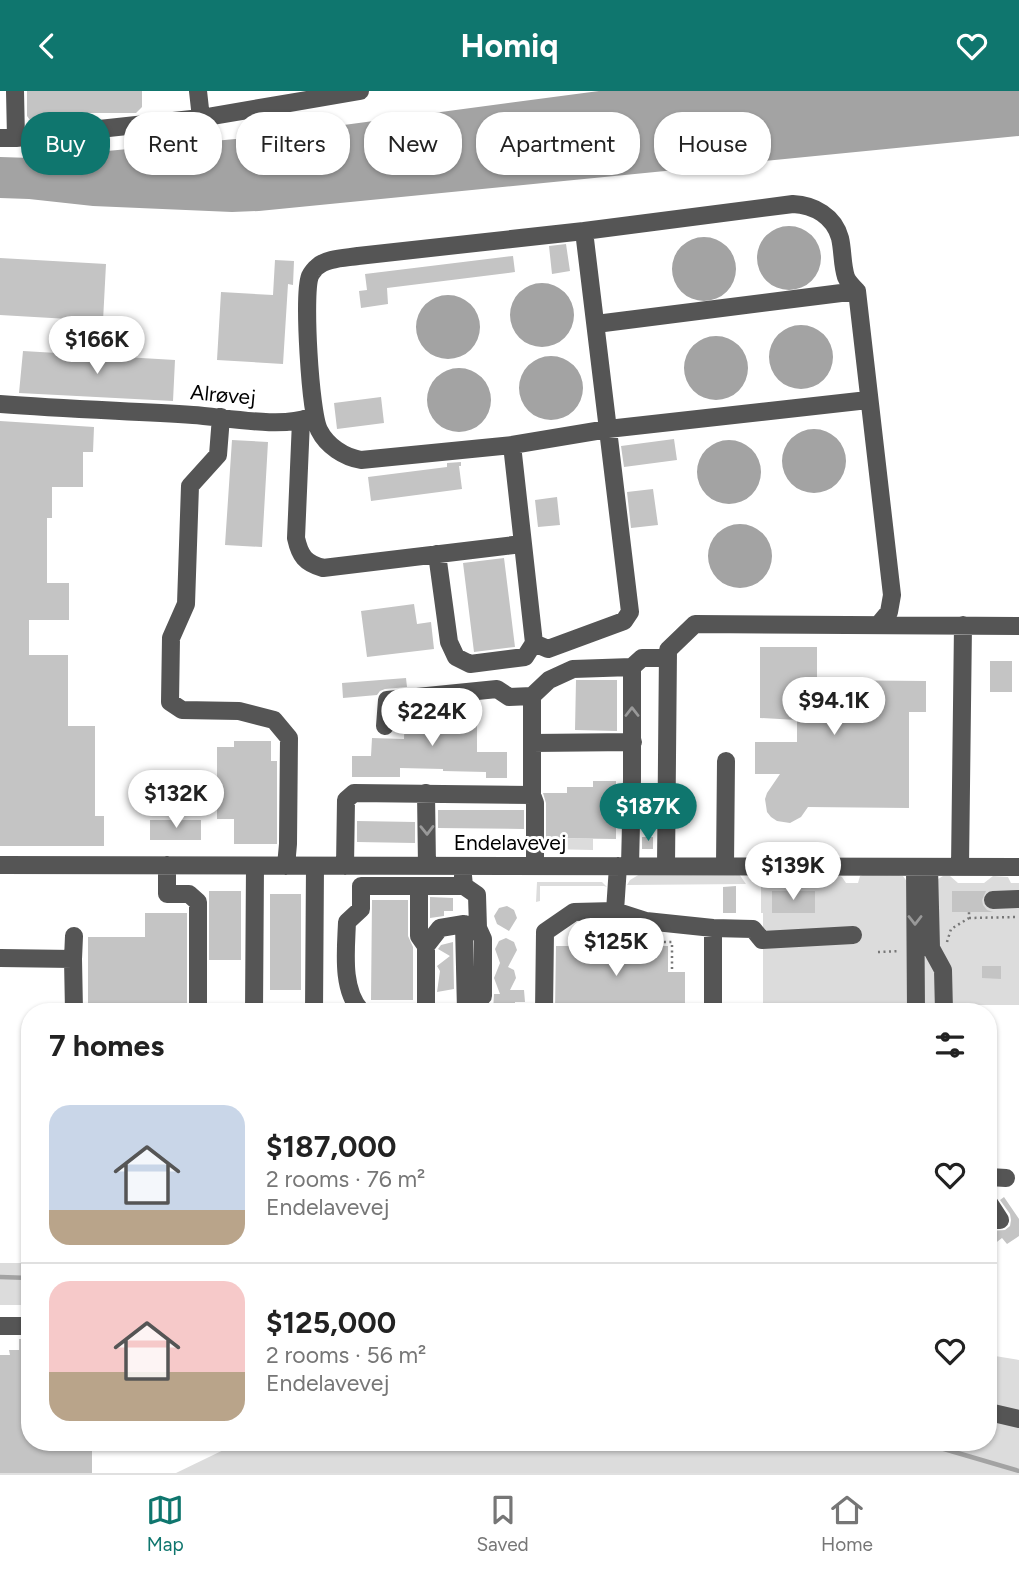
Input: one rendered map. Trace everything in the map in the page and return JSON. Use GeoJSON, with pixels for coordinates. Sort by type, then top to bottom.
{"type":"FeatureCollection","features":[{"type":"Feature","properties":{"kind":"street"},"geometry":{"type":"LineString","coordinates":[[15,91],[8,138],[124,126]]}},
{"type":"Feature","properties":{"kind":"street"},"geometry":{"type":"LineString","coordinates":[[198,91],[200,112]]}},
{"type":"Feature","properties":{"kind":"street"},"geometry":{"type":"LineString","coordinates":[[222,114],[360,91]]}},
{"type":"Feature","properties":{"kind":"street"},"geometry":{"type":"LineString","coordinates":[[522,544],[323,568],[306,561],[296,538],[307,418],[307,294],[310,275],[318,265],[358,256],[793,204],[807,205],[819,210],[831,221],[839,236],[847,279],[857,291],[892,595],[888,612],[879,624]]}},
{"type":"Feature","properties":{"kind":"street"},"geometry":{"type":"LineString","coordinates":[[534,643],[548,649],[624,621],[630,612],[584,231]]}},
{"type":"Feature","properties":{"kind":"street"},"geometry":{"type":"LineString","coordinates":[[596,324],[857,291]]}},
{"type":"Feature","properties":{"kind":"street"},"geometry":{"type":"LineString","coordinates":[[307,418],[339,452],[361,460],[512,445],[608,429],[868,400]]}},
{"type":"Feature","properties":{"kind":"street","name":"Alrøvej"},"geometry":{"type":"LineString","coordinates":[[0,404],[275,422],[307,418]]}},
{"type":"Feature","properties":{"kind":"street"},"geometry":{"type":"LineString","coordinates":[[221,417],[218,455],[190,486],[186,604],[171,638],[170,702],[182,711],[239,711],[274,720],[289,738],[286,866]]}},
{"type":"Feature","properties":{"kind":"street"},"geometry":{"type":"LineString","coordinates":[[438,554],[449,642],[456,657],[470,664],[525,657],[534,643],[512,445]]}},
{"type":"Feature","properties":{"kind":"street"},"geometry":{"type":"LineString","coordinates":[[666,866],[668,649],[695,624],[1019,626]]}},
{"type":"Feature","properties":{"kind":"street"},"geometry":{"type":"LineString","coordinates":[[960,867],[963,625]]}},
{"type":"Feature","properties":{"kind":"street"},"geometry":{"type":"LineString","coordinates":[[385,726],[387,700],[497,689],[509,697],[532,696],[550,680],[573,669],[632,667],[642,658],[668,658]]}},
{"type":"Feature","properties":{"kind":"street"},"geometry":{"type":"LineString","coordinates":[[615,911],[624,866],[632,780],[632,667]]}},
{"type":"Feature","properties":{"kind":"street"},"geometry":{"type":"LineString","coordinates":[[532,696],[535,866]]}},
{"type":"Feature","properties":{"kind":"street"},"geometry":{"type":"LineString","coordinates":[[532,743],[633,742]]}},
{"type":"Feature","properties":{"kind":"street"},"geometry":{"type":"LineString","coordinates":[[725,866],[726,761]]}},
{"type":"Feature","properties":{"kind":"street"},"geometry":{"type":"LineString","coordinates":[[345,866],[346,800],[354,793],[532,795]]}},
{"type":"Feature","properties":{"kind":"street"},"geometry":{"type":"LineString","coordinates":[[426,793],[427,866]]}},
{"type":"Feature","properties":{"kind":"street","name":"Endelavevej"},"geometry":{"type":"LineString","coordinates":[[0,865],[1019,867]]}},
{"type":"Feature","properties":{"kind":"street"},"geometry":{"type":"LineString","coordinates":[[167,865],[167,894],[189,894],[198,902],[198,1003]]}},
{"type":"Feature","properties":{"kind":"street"},"geometry":{"type":"LineString","coordinates":[[254,1003],[255,866]]}},
{"type":"Feature","properties":{"kind":"street"},"geometry":{"type":"LineString","coordinates":[[314,1003],[315,866]]}},
{"type":"Feature","properties":{"kind":"street"},"geometry":{"type":"LineString","coordinates":[[373,866],[373,885]]}},
{"type":"Feature","properties":{"kind":"street"},"geometry":{"type":"LineString","coordinates":[[463,866],[464,886]]}},
{"type":"Feature","properties":{"kind":"street"},"geometry":{"type":"LineString","coordinates":[[922,867],[931,948],[943,970],[944,1003]]}},
{"type":"Feature","properties":{"kind":"street"},"geometry":{"type":"LineString","coordinates":[[916,1003],[922,867]]}},
{"type":"Feature","properties":{"kind":"street"},"geometry":{"type":"LineString","coordinates":[[419,885],[419,936],[426,946],[426,1003]]}},
{"type":"Feature","properties":{"kind":"street"},"geometry":{"type":"LineString","coordinates":[[354,1003],[345,969],[347,922],[362,909],[361,886],[464,886],[477,895],[471,926]]}},
{"type":"Feature","properties":{"kind":"street"},"geometry":{"type":"LineString","coordinates":[[993,900],[1018,908]]}},
{"type":"Feature","properties":{"kind":"street"},"geometry":{"type":"LineString","coordinates":[[544,1003],[545,932],[574,912],[615,911],[646,921],[753,929],[762,940],[853,935]]}},
{"type":"Feature","properties":{"kind":"street"},"geometry":{"type":"LineString","coordinates":[[426,946],[440,928],[471,926]]}},
{"type":"Feature","properties":{"kind":"street"},"geometry":{"type":"LineString","coordinates":[[471,926],[483,939],[483,996],[476,1003]]}},
{"type":"Feature","properties":{"kind":"street"},"geometry":{"type":"LineString","coordinates":[[713,928],[713,1003]]}},
{"type":"Feature","properties":{"kind":"street"},"geometry":{"type":"LineString","coordinates":[[74,936],[74,1003]]}},
{"type":"Feature","properties":{"kind":"street"},"geometry":{"type":"LineString","coordinates":[[0,958],[73,959]]}},
{"type":"Feature","properties":{"kind":"street"},"geometry":{"type":"LineString","coordinates":[[0,1326],[21,1326]]}},
{"type":"Feature","properties":{"kind":"street"},"geometry":{"type":"LineString","coordinates":[[997,1414],[1019,1419]]}},
{"type":"Feature","properties":{"kind":"path"},"geometry":{"type":"LineString","coordinates":[[969,918],[1018,908]]}},
{"type":"Feature","properties":{"kind":"shaded area"},"geometry":{"type":"Polygon","coordinates":[[[599,91],[1019,91],[1019,136],[771,160],[771,112],[654,112],[654,172],[640,173],[640,112],[476,112],[476,175],[624,175],[232,212],[93,206],[0,198],[0,157],[21,158],[21,175],[110,175],[110,151],[124,149],[124,175],[222,175],[222,140],[236,139],[236,175],[350,175],[350,124],[364,122],[364,175],[462,175],[462,112],[441,112],[599,91]]]}},
{"type":"Feature","properties":{"kind":"shaded area"},"geometry":{"type":"Polygon","coordinates":[[[789,226],[807,232],[815,240],[821,258],[815,276],[807,284],[789,290],[771,284],[763,276],[757,258],[763,240],[771,232],[789,226]]]}},
{"type":"Feature","properties":{"kind":"shaded area"},"geometry":{"type":"Polygon","coordinates":[[[704,237],[722,243],[730,251],[736,269],[730,287],[722,295],[704,301],[686,295],[678,287],[672,269],[678,251],[686,243],[704,237]]]}},
{"type":"Feature","properties":{"kind":"shaded area"},"geometry":{"type":"Polygon","coordinates":[[[542,283],[560,289],[568,297],[574,315],[568,333],[560,341],[542,347],[524,341],[516,333],[510,315],[516,297],[524,289],[542,283]]]}},
{"type":"Feature","properties":{"kind":"shaded area"},"geometry":{"type":"Polygon","coordinates":[[[448,295],[466,301],[474,309],[480,327],[474,345],[466,353],[448,359],[430,353],[422,345],[416,327],[422,309],[430,301],[448,295]]]}},
{"type":"Feature","properties":{"kind":"shaded area"},"geometry":{"type":"Polygon","coordinates":[[[801,325],[819,331],[827,339],[833,357],[827,375],[819,383],[801,389],[783,383],[775,375],[769,357],[775,339],[783,331],[801,325]]]}},
{"type":"Feature","properties":{"kind":"shaded area"},"geometry":{"type":"Polygon","coordinates":[[[716,336],[734,342],[742,350],[748,368],[742,386],[734,394],[716,400],[698,394],[690,386],[684,368],[690,350],[698,342],[716,336]]]}},
{"type":"Feature","properties":{"kind":"shaded area"},"geometry":{"type":"Polygon","coordinates":[[[551,356],[569,362],[577,370],[583,388],[577,406],[569,414],[551,420],[533,414],[525,406],[519,388],[525,370],[533,362],[551,356]]]}},
{"type":"Feature","properties":{"kind":"shaded area"},"geometry":{"type":"Polygon","coordinates":[[[459,368],[477,374],[485,382],[491,400],[485,418],[477,426],[459,432],[441,426],[433,418],[427,400],[433,382],[441,374],[459,368]]]}},
{"type":"Feature","properties":{"kind":"shaded area"},"geometry":{"type":"Polygon","coordinates":[[[814,429],[832,435],[840,443],[846,461],[840,479],[832,487],[814,493],[796,487],[788,479],[782,461],[788,443],[796,435],[814,429]]]}},
{"type":"Feature","properties":{"kind":"shaded area"},"geometry":{"type":"Polygon","coordinates":[[[729,440],[747,446],[755,454],[761,472],[755,490],[747,498],[729,504],[711,498],[703,490],[697,472],[703,454],[711,446],[729,440]]]}},
{"type":"Feature","properties":{"kind":"shaded area"},"geometry":{"type":"Polygon","coordinates":[[[740,524],[758,530],[766,538],[772,556],[766,574],[758,582],[740,588],[722,582],[714,574],[708,556],[714,538],[722,530],[740,524]]]}},
{"type":"Feature","properties":{"kind":"shaded area"},"geometry":{"type":"Polygon","coordinates":[[[547,838],[593,839],[593,850],[547,849],[547,838]]]}},
{"type":"Feature","properties":{"kind":"shaded area"},"geometry":{"type":"Polygon","coordinates":[[[640,874],[739,874],[746,884],[627,885],[640,874]]]}},
{"type":"Feature","properties":{"kind":"shaded area"},"geometry":{"type":"Polygon","coordinates":[[[768,874],[838,875],[846,883],[858,883],[863,875],[899,875],[908,883],[943,876],[950,876],[958,883],[984,883],[993,876],[1008,877],[1011,883],[1019,883],[1019,1005],[763,1003],[761,885],[768,874]]]}},
{"type":"Feature","properties":{"kind":"shaded area"},"geometry":{"type":"Polygon","coordinates":[[[537,882],[602,882],[607,887],[540,886],[540,901],[536,902],[537,882]]]}},
{"type":"Feature","properties":{"kind":"shaded area"},"geometry":{"type":"Polygon","coordinates":[[[0,1263],[21,1263],[21,1305],[0,1305],[0,1263]]]}},
{"type":"Feature","properties":{"kind":"shaded area"},"geometry":{"type":"Polygon","coordinates":[[[997,1356],[1019,1360],[1019,1473],[176,1473],[221,1451],[997,1451],[997,1356]]]}},
{"type":"Feature","properties":{"kind":"building"},"geometry":{"type":"Polygon","coordinates":[[[27,91],[142,91],[142,107],[137,112],[27,112],[27,91]]]}},
{"type":"Feature","properties":{"kind":"building"},"geometry":{"type":"Polygon","coordinates":[[[566,244],[570,271],[552,274],[549,246],[566,244]]]}},
{"type":"Feature","properties":{"kind":"building"},"geometry":{"type":"Polygon","coordinates":[[[513,256],[515,272],[387,288],[388,304],[361,308],[359,291],[367,290],[365,274],[513,256]]]}},
{"type":"Feature","properties":{"kind":"building"},"geometry":{"type":"Polygon","coordinates":[[[0,258],[106,264],[103,321],[0,315],[0,258]]]}},
{"type":"Feature","properties":{"kind":"building"},"geometry":{"type":"Polygon","coordinates":[[[275,260],[294,261],[293,285],[288,284],[283,364],[217,360],[221,292],[273,295],[275,260]]]}},
{"type":"Feature","properties":{"kind":"building"},"geometry":{"type":"Polygon","coordinates":[[[23,351],[175,360],[173,401],[19,393],[23,351]]]}},
{"type":"Feature","properties":{"kind":"building"},"geometry":{"type":"Polygon","coordinates":[[[381,397],[384,423],[337,429],[334,403],[381,397]]]}},
{"type":"Feature","properties":{"kind":"building"},"geometry":{"type":"Polygon","coordinates":[[[0,421],[94,427],[93,452],[83,452],[83,487],[52,487],[52,518],[47,518],[47,583],[69,583],[69,620],[29,620],[29,655],[68,655],[68,726],[95,726],[95,816],[104,816],[104,846],[0,846],[0,421]]]}},
{"type":"Feature","properties":{"kind":"building"},"geometry":{"type":"Polygon","coordinates":[[[674,439],[677,460],[624,467],[621,446],[674,439]]]}},
{"type":"Feature","properties":{"kind":"building"},"geometry":{"type":"Polygon","coordinates":[[[232,440],[268,442],[262,547],[225,545],[232,440]]]}},
{"type":"Feature","properties":{"kind":"building"},"geometry":{"type":"Polygon","coordinates":[[[461,462],[459,466],[462,489],[371,501],[368,477],[447,467],[447,463],[461,462]]]}},
{"type":"Feature","properties":{"kind":"building"},"geometry":{"type":"Polygon","coordinates":[[[653,489],[658,525],[631,528],[627,492],[653,489]]]}},
{"type":"Feature","properties":{"kind":"building"},"geometry":{"type":"Polygon","coordinates":[[[557,497],[560,525],[538,527],[535,500],[557,497]]]}},
{"type":"Feature","properties":{"kind":"building"},"geometry":{"type":"Polygon","coordinates":[[[504,558],[515,647],[474,652],[463,563],[504,558]]]}},
{"type":"Feature","properties":{"kind":"building"},"geometry":{"type":"Polygon","coordinates":[[[414,604],[417,624],[431,622],[434,649],[367,657],[361,611],[414,604]]]}},
{"type":"Feature","properties":{"kind":"building"},"geometry":{"type":"Polygon","coordinates":[[[760,647],[817,647],[817,680],[926,681],[926,712],[909,712],[909,808],[808,807],[801,817],[790,823],[771,817],[767,812],[765,799],[780,774],[755,774],[755,742],[797,742],[797,720],[760,718],[760,647]]]}},
{"type":"Feature","properties":{"kind":"building"},"geometry":{"type":"Polygon","coordinates":[[[990,661],[1012,661],[1012,692],[990,692],[990,661]]]}},
{"type":"Feature","properties":{"kind":"building"},"geometry":{"type":"Polygon","coordinates":[[[406,678],[407,687],[385,689],[377,695],[343,698],[342,683],[406,678]]]}},
{"type":"Feature","properties":{"kind":"building"},"geometry":{"type":"Polygon","coordinates":[[[576,680],[617,680],[617,731],[575,730],[576,680]]]}},
{"type":"Feature","properties":{"kind":"building"},"geometry":{"type":"Polygon","coordinates":[[[405,712],[477,713],[477,752],[507,752],[507,778],[486,778],[486,772],[400,768],[400,777],[352,777],[352,756],[371,756],[372,738],[404,739],[405,712]]]}},
{"type":"Feature","properties":{"kind":"building"},"geometry":{"type":"Polygon","coordinates":[[[234,741],[271,741],[271,761],[277,761],[277,844],[234,844],[234,819],[217,819],[217,747],[234,747],[234,741]]]}},
{"type":"Feature","properties":{"kind":"building"},"geometry":{"type":"Polygon","coordinates":[[[593,781],[616,781],[616,839],[546,838],[546,803],[543,793],[567,793],[567,787],[593,787],[593,781]]]}},
{"type":"Feature","properties":{"kind":"building"},"geometry":{"type":"Polygon","coordinates":[[[438,810],[524,810],[524,829],[438,828],[438,810]]]}},
{"type":"Feature","properties":{"kind":"building"},"geometry":{"type":"Polygon","coordinates":[[[150,820],[201,820],[201,840],[150,840],[150,820]]]}},
{"type":"Feature","properties":{"kind":"building"},"geometry":{"type":"Polygon","coordinates":[[[357,821],[415,822],[415,843],[357,842],[357,821]]]}},
{"type":"Feature","properties":{"kind":"building"},"geometry":{"type":"Polygon","coordinates":[[[642,837],[653,837],[653,849],[642,849],[642,837]]]}},
{"type":"Feature","properties":{"kind":"building"},"geometry":{"type":"Polygon","coordinates":[[[736,886],[736,913],[723,913],[723,887],[736,886]]]}},
{"type":"Feature","properties":{"kind":"building"},"geometry":{"type":"Polygon","coordinates":[[[209,891],[241,891],[241,960],[209,960],[209,891]]]}},
{"type":"Feature","properties":{"kind":"building"},"geometry":{"type":"Polygon","coordinates":[[[772,891],[815,891],[815,913],[772,913],[772,891]]]}},
{"type":"Feature","properties":{"kind":"building"},"geometry":{"type":"Polygon","coordinates":[[[952,891],[986,891],[983,905],[993,912],[952,912],[952,891]]]}},
{"type":"Feature","properties":{"kind":"building"},"geometry":{"type":"Polygon","coordinates":[[[270,894],[301,894],[301,990],[270,990],[270,894]]]}},
{"type":"Feature","properties":{"kind":"building"},"geometry":{"type":"Polygon","coordinates":[[[430,897],[453,898],[453,911],[444,911],[444,916],[430,918],[430,897]]]}},
{"type":"Feature","properties":{"kind":"building"},"geometry":{"type":"Polygon","coordinates":[[[372,900],[408,900],[408,936],[413,947],[413,1000],[371,1000],[372,900]]]}},
{"type":"Feature","properties":{"kind":"building"},"geometry":{"type":"Polygon","coordinates":[[[507,906],[514,910],[517,918],[509,931],[497,924],[494,916],[499,908],[507,906]]]}},
{"type":"Feature","properties":{"kind":"building"},"geometry":{"type":"Polygon","coordinates":[[[145,913],[187,913],[187,1003],[88,1003],[88,937],[145,937],[145,913]]]}},
{"type":"Feature","properties":{"kind":"building"},"geometry":{"type":"Polygon","coordinates":[[[574,931],[601,931],[601,946],[668,946],[668,972],[685,972],[685,1003],[555,1003],[556,946],[574,946],[574,931]]]}},
{"type":"Feature","properties":{"kind":"building"},"geometry":{"type":"Polygon","coordinates":[[[506,938],[514,942],[517,950],[508,967],[514,970],[516,978],[510,990],[524,990],[525,1002],[493,1003],[494,994],[500,994],[494,978],[500,963],[495,949],[499,941],[506,938]]]}},
{"type":"Feature","properties":{"kind":"building"},"geometry":{"type":"Polygon","coordinates":[[[453,942],[454,989],[437,992],[440,971],[437,966],[450,956],[438,949],[441,945],[453,942]]]}},
{"type":"Feature","properties":{"kind":"building"},"geometry":{"type":"Polygon","coordinates":[[[982,966],[1001,966],[1001,979],[982,978],[982,966]]]}},
{"type":"Feature","properties":{"kind":"building"},"geometry":{"type":"Polygon","coordinates":[[[1004,1197],[1019,1219],[1019,1236],[1007,1244],[1002,1238],[997,1242],[997,1230],[1005,1230],[1010,1226],[1011,1220],[1000,1200],[1004,1197]]]}},
{"type":"Feature","properties":{"kind":"building"},"geometry":{"type":"Polygon","coordinates":[[[21,1339],[21,1451],[92,1451],[92,1473],[0,1473],[0,1355],[10,1355],[9,1350],[19,1350],[21,1339]]]}},
{"type":"Feature","properties":{"kind":"waterway"},"geometry":{"type":"LineString","coordinates":[[0,1277],[21,1278]]}},
{"type":"Feature","properties":{"kind":"waterway"},"geometry":{"type":"LineString","coordinates":[[951,1451],[1019,1471]]}}]}
